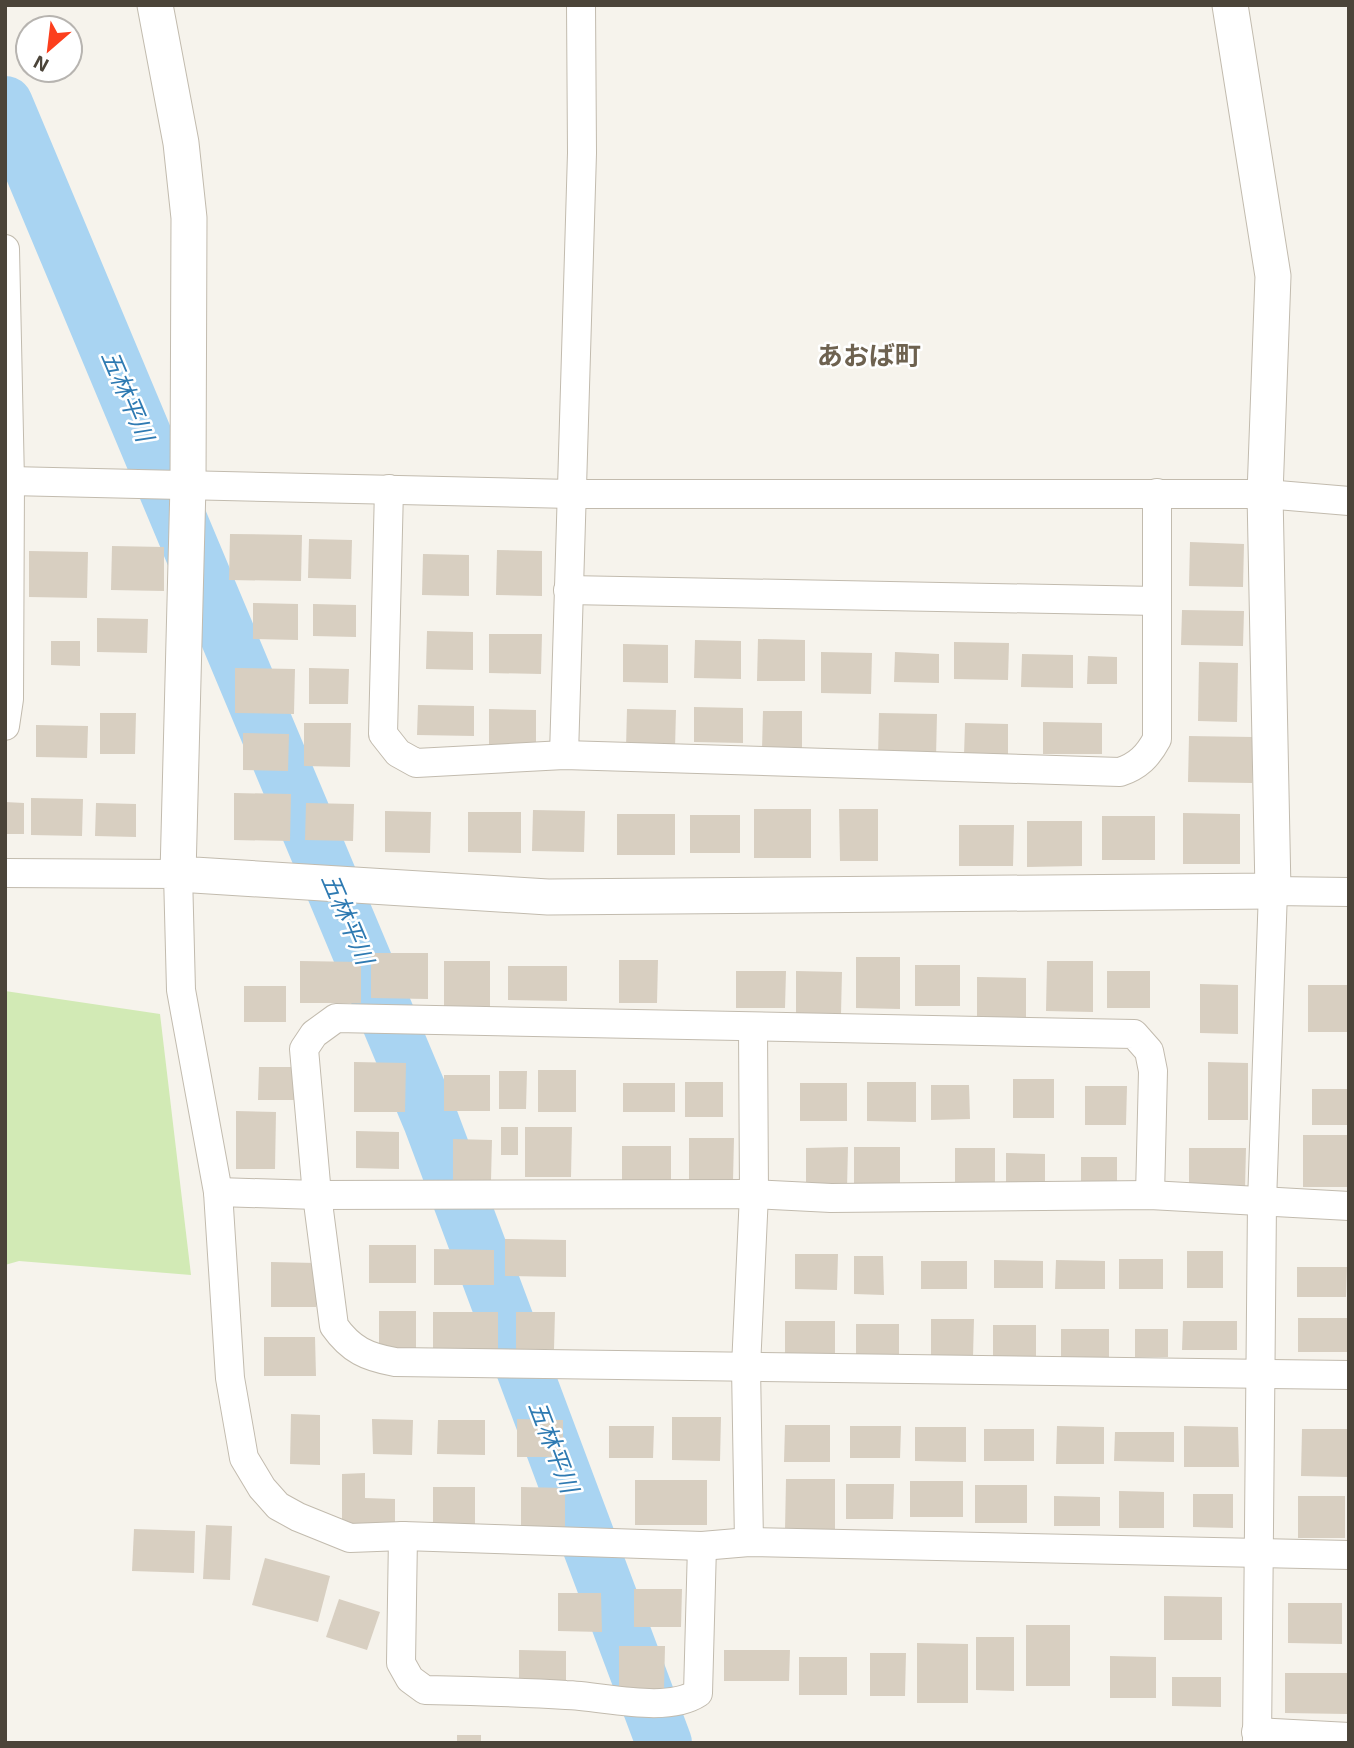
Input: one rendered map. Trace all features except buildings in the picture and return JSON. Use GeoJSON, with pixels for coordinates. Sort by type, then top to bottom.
{"type":"FeatureCollection","features":[{"type":"Feature","properties":{"kind":"street"},"geometry":{"type":"LineString","coordinates":[[155,5],[181,143],[189,218],[188,485],[178,874],[181,990],[218,1192],[230,1378],[244,1458],[278,1506],[312,1525],[350,1538],[403,1536],[702,1546],[750,1542],[1349,1555]]}},
{"type":"Feature","properties":{"kind":"street"},"geometry":{"type":"LineString","coordinates":[[564,755],[582,153],[581,5]]}},
{"type":"Feature","properties":{"kind":"street"},"geometry":{"type":"LineString","coordinates":[[1230,5],[1273,276],[1265,494],[1273,891],[1262,1202],[1256,1738],[1349,1737]]}},
{"type":"Feature","properties":{"kind":"street"},"geometry":{"type":"LineString","coordinates":[[5,249],[10,481],[9,699],[5,726]]}},
{"type":"Feature","properties":{"kind":"street"},"geometry":{"type":"LineString","coordinates":[[10,481],[571,494],[1265,494],[1349,501]]}},
{"type":"Feature","properties":{"kind":"street"},"geometry":{"type":"LineString","coordinates":[[389,489],[383,734],[391,746],[416,763],[564,755],[1120,772],[1134,767],[1149,754],[1157,739],[1157,493]]}},
{"type":"Feature","properties":{"kind":"street"},"geometry":{"type":"LineString","coordinates":[[568,590],[1157,601]]}},
{"type":"Feature","properties":{"kind":"street"},"geometry":{"type":"LineString","coordinates":[[5,873],[178,874],[548,897],[1349,892]]}},
{"type":"Feature","properties":{"kind":"street"},"geometry":{"type":"LineString","coordinates":[[1150,1195],[1153,1071],[1149,1051],[1134,1034],[336,1018],[314,1034],[304,1049],[317,1195],[334,1326],[345,1342],[371,1358],[395,1362],[1349,1375]]}},
{"type":"Feature","properties":{"kind":"street"},"geometry":{"type":"LineString","coordinates":[[750,1542],[746,1367],[754,1194],[753,1028]]}},
{"type":"Feature","properties":{"kind":"street"},"geometry":{"type":"LineString","coordinates":[[218,1192],[317,1195],[754,1194],[831,1198],[1150,1195],[1349,1206]]}},
{"type":"Feature","properties":{"kind":"street"},"geometry":{"type":"LineString","coordinates":[[403,1536],[401,1663],[410,1679],[425,1690],[569,1695],[640,1702],[686,1700],[698,1693],[702,1546]]}},
{"type":"Feature","properties":{"kind":"green space"},"geometry":{"type":"Polygon","coordinates":[[[5,991],[160,1014],[191,1275],[19,1261],[5,1265],[5,991]]]}},
{"type":"Feature","properties":{"kind":"waterway","name":"五林平川"},"geometry":{"type":"LineString","coordinates":[[5,104],[431,1121],[664,1743]]}},
{"type":"Feature","properties":{"kind":"district","name":"あおば町"},"geometry":{"type":"Point","coordinates":[869,356]}}]}
